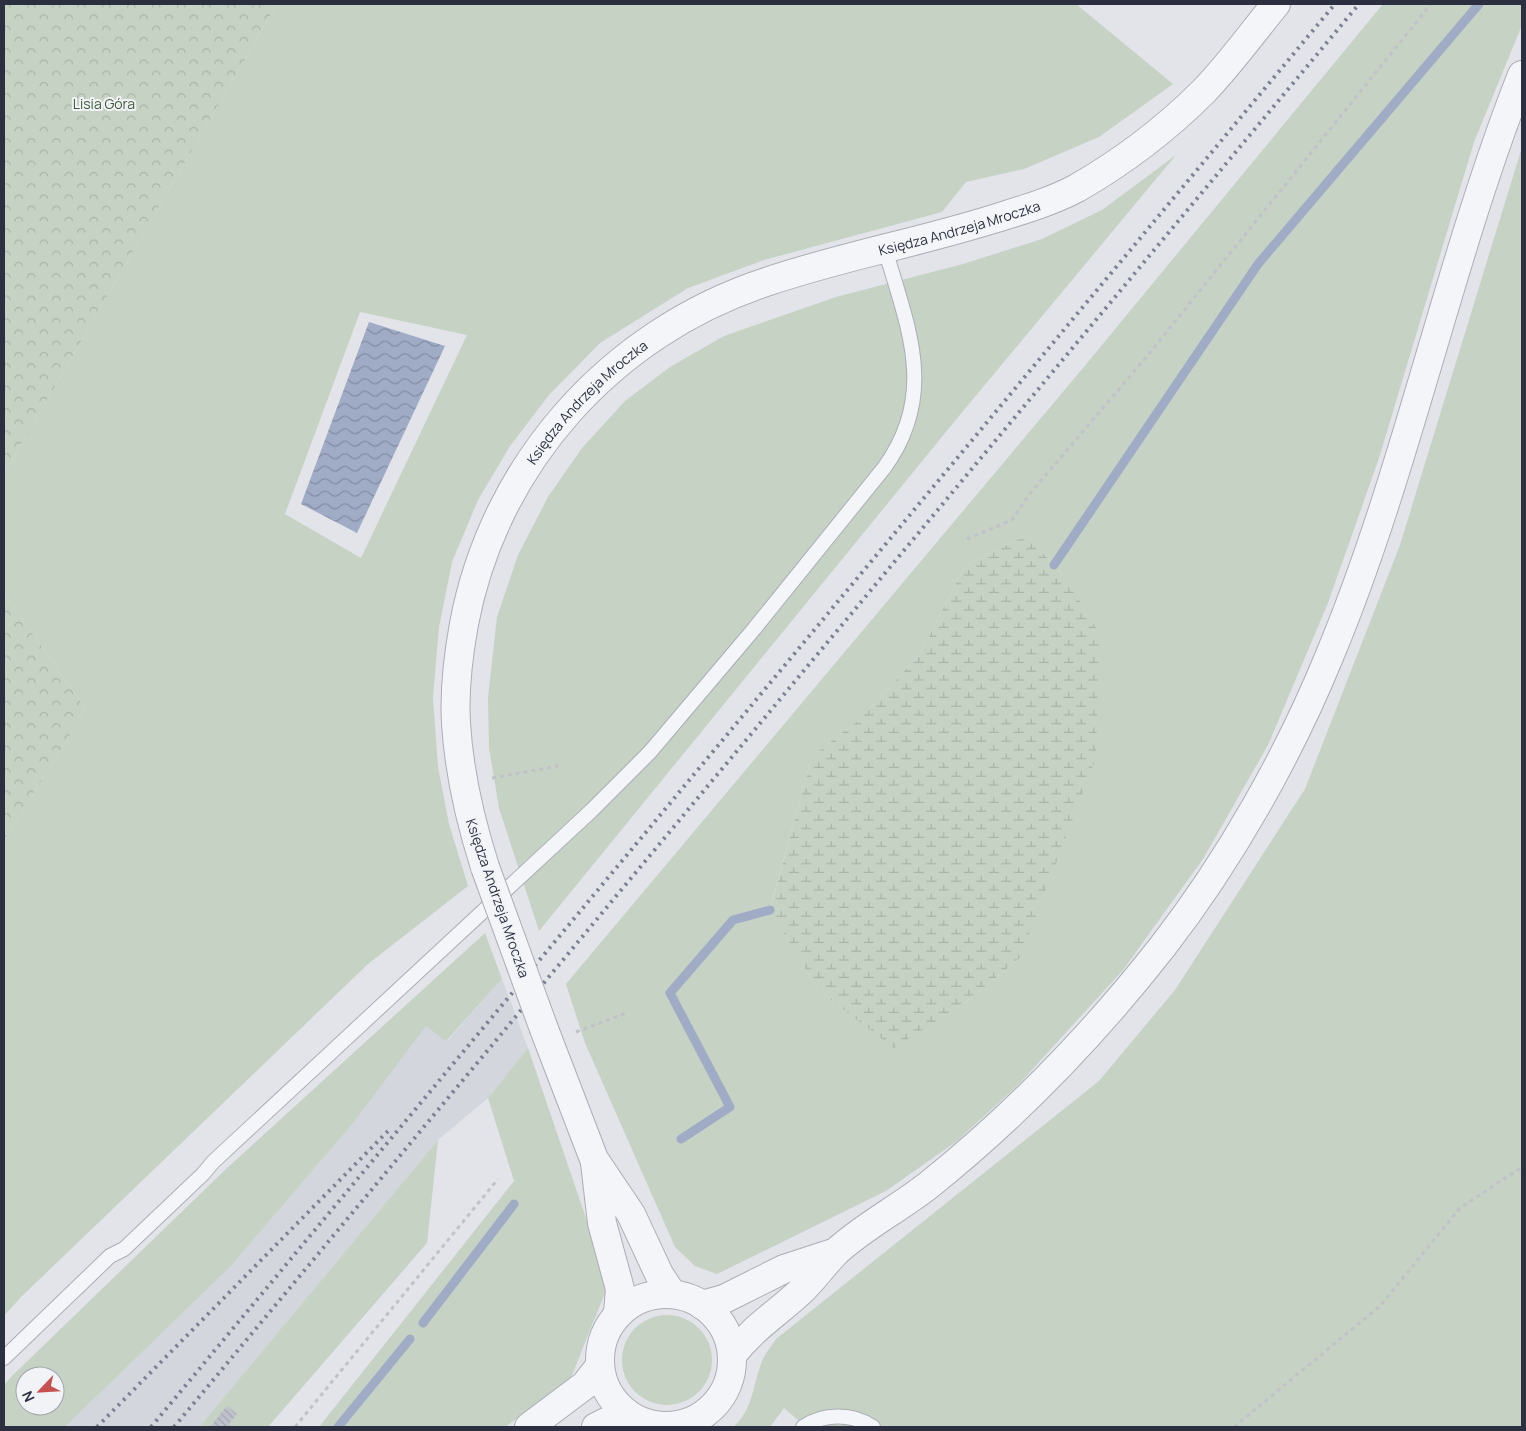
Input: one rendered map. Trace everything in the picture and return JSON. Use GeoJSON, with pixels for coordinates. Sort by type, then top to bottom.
{"type":"FeatureCollection","features":[{"type":"Feature","properties":{"kind":"street","name":"Księdza Andrzeja Mroczka"},"geometry":{"type":"LineString","coordinates":[[618,1313],[620,1289],[602,1223],[594,1159],[557,1032],[485,866],[470,818],[460,766],[456,721],[458,660],[470,595],[486,543],[511,490],[541,445],[577,401],[612,367],[661,331],[715,302],[764,282],[1023,210],[1075,189],[1141,148],[1206,89],[1276,4]]}},
{"type":"Feature","properties":{"kind":"street"},"geometry":{"type":"LineString","coordinates":[[732,1356],[747,1335],[800,1292],[837,1251],[929,1185],[979,1143],[1080,1044],[1164,944],[1244,825],[1305,710],[1329,659],[1357,584],[1483,183],[1522,75]]}},
{"type":"Feature","properties":{"kind":"street","name":"Księdza Andrzeja Mroczka"},"geometry":{"type":"LineString","coordinates":[[594,1159],[632,1214],[660,1274],[672,1294]]}},
{"type":"Feature","properties":{"kind":"street"},"geometry":{"type":"LineString","coordinates":[[702,1305],[724,1299],[784,1269],[837,1251]]}},
{"type":"Feature","properties":{"kind":"street"},"geometry":{"type":"LineString","coordinates":[[672,1294],[688,1297],[702,1305],[717,1318],[728,1336],[732,1356],[729,1380],[718,1401],[700,1417],[678,1426],[653,1426],[631,1417],[615,1404],[604,1387],[599,1367],[600,1348],[607,1329],[618,1313],[634,1302],[652,1295],[672,1294]]}},
{"type":"Feature","properties":{"kind":"street"},"geometry":{"type":"LineString","coordinates":[[529,1427],[585,1385],[599,1367]]}},
{"type":"Feature","properties":{"kind":"street"},"geometry":{"type":"LineString","coordinates":[[596,1427],[606,1422],[631,1417]]}},
{"type":"Feature","properties":{"kind":"lane"},"geometry":{"type":"LineString","coordinates":[[4,1358],[110,1256],[131,1242],[204,1174],[212,1162],[619,784],[686,712],[884,468],[896,452],[909,419],[915,390],[915,366],[885,249]]}},
{"type":"Feature","properties":{"kind":"lane"},"geometry":{"type":"LineString","coordinates":[[803,1427],[826,1417],[840,1417],[856,1419],[874,1427]]}},
{"type":"Feature","properties":{"kind":"path"},"geometry":{"type":"LineString","coordinates":[[967,539],[1012,520],[1028,496],[1148,355],[1431,4]]}},
{"type":"Feature","properties":{"kind":"path"},"geometry":{"type":"LineString","coordinates":[[486,779],[558,766]]}},
{"type":"Feature","properties":{"kind":"path"},"geometry":{"type":"LineString","coordinates":[[557,1032],[626,1013]]}},
{"type":"Feature","properties":{"kind":"path"},"geometry":{"type":"LineString","coordinates":[[1234,1427],[1380,1306],[1460,1208],[1522,1167]]}},
{"type":"Feature","properties":{"kind":"path"},"geometry":{"type":"LineString","coordinates":[[295,1427],[498,1179]]}},
{"type":"Feature","properties":{"kind":"shaded area"},"geometry":{"type":"Polygon","coordinates":[[[502,979],[528,1048],[488,1098],[438,1140],[199,1427],[65,1427],[231,1266],[354,1122],[426,1025],[447,1041],[502,979]]]}},
{"type":"Feature","properties":{"kind":"green space","name":"Lisia Góra"},"geometry":{"type":"Polygon","coordinates":[[[4,4],[277,4],[4,474],[4,4]]]}},
{"type":"Feature","properties":{"kind":"green space"},"geometry":{"type":"Polygon","coordinates":[[[277,4],[1076,4],[1173,84],[1099,137],[1024,169],[966,182],[942,212],[764,260],[688,288],[600,343],[549,395],[510,446],[478,500],[452,562],[439,627],[433,698],[438,767],[449,824],[468,886],[368,964],[21,1297],[4,1316],[4,841],[86,709],[4,594],[4,474],[277,4]],[[360,312],[285,514],[361,558],[467,335],[360,312]]]}},
{"type":"Feature","properties":{"kind":"green space"},"geometry":{"type":"Polygon","coordinates":[[[1383,4],[1522,4],[1522,25],[1474,142],[1379,458],[1328,603],[1268,745],[1203,859],[1123,970],[1019,1084],[957,1141],[886,1191],[717,1274],[695,1266],[675,1247],[585,1043],[566,984],[1083,368],[1383,4]],[[1027,535],[965,566],[920,654],[860,719],[812,756],[770,909],[818,990],[894,1047],[967,1001],[1020,958],[1070,584],[1027,535]]]}},
{"type":"Feature","properties":{"kind":"green space"},"geometry":{"type":"Polygon","coordinates":[[[1522,147],[1522,1427],[806,1427],[784,1408],[770,1427],[733,1427],[740,1420],[749,1404],[763,1359],[776,1339],[1099,1081],[1175,990],[1305,789],[1400,545],[1522,147]]]}},
{"type":"Feature","properties":{"kind":"green space"},"geometry":{"type":"Polygon","coordinates":[[[1176,155],[954,422],[539,931],[499,808],[489,748],[488,697],[497,617],[518,555],[548,497],[582,448],[625,401],[670,367],[724,336],[836,297],[963,264],[1042,239],[1102,210],[1176,155]]]}},
{"type":"Feature","properties":{"kind":"green space"},"geometry":{"type":"Polygon","coordinates":[[[1027,535],[1070,584],[1099,633],[1096,758],[1020,958],[967,1001],[894,1048],[818,990],[770,910],[812,756],[860,719],[920,654],[965,566],[1027,535]]]}},
{"type":"Feature","properties":{"kind":"green space"},"geometry":{"type":"Polygon","coordinates":[[[4,594],[86,709],[4,841],[4,594]]]}},
{"type":"Feature","properties":{"kind":"green space"},"geometry":{"type":"Polygon","coordinates":[[[485,933],[502,979],[446,1041],[426,1026],[354,1122],[231,1266],[65,1427],[4,1427],[4,1385],[15,1373],[15,1416],[65,1416],[65,1366],[22,1366],[226,1169],[485,933]]]}},
{"type":"Feature","properties":{"kind":"green space"},"geometry":{"type":"Polygon","coordinates":[[[528,1048],[603,1268],[605,1293],[570,1380],[505,1427],[319,1427],[514,1181],[488,1098],[528,1048]]]}},
{"type":"Feature","properties":{"kind":"green space"},"geometry":{"type":"Polygon","coordinates":[[[438,1140],[427,1243],[268,1427],[199,1427],[438,1140]]]}},
{"type":"Feature","properties":{"kind":"green space"},"geometry":{"type":"Polygon","coordinates":[[[667,1315],[684,1319],[699,1328],[708,1343],[712,1360],[708,1377],[699,1392],[684,1401],[667,1405],[650,1401],[635,1392],[626,1377],[622,1360],[626,1343],[635,1328],[650,1319],[667,1315]]]}},
{"type":"Feature","properties":{"kind":"water"},"geometry":{"type":"Polygon","coordinates":[[[369,322],[445,346],[357,533],[301,504],[369,322]]]}},
{"type":"Feature","properties":{"kind":"building"},"geometry":{"type":"Polygon","coordinates":[[[227,1406],[237,1414],[229,1424],[233,1427],[210,1427],[227,1406]]]}},
{"type":"Feature","properties":{"kind":"waterway"},"geometry":{"type":"LineString","coordinates":[[1054,565],[1258,264],[1479,4]]}},
{"type":"Feature","properties":{"kind":"waterway"},"geometry":{"type":"LineString","coordinates":[[681,1139],[730,1107],[670,993],[733,920],[770,910]]}},
{"type":"Feature","properties":{"kind":"waterway"},"geometry":{"type":"LineString","coordinates":[[423,1323],[514,1204]]}},
{"type":"Feature","properties":{"kind":"waterway"},"geometry":{"type":"LineString","coordinates":[[338,1427],[410,1339]]}},
{"type":"Feature","properties":{"kind":"railway"},"geometry":{"type":"LineString","coordinates":[[151,1427],[1335,4]]}},
{"type":"Feature","properties":{"kind":"railway"},"geometry":{"type":"LineString","coordinates":[[174,1427],[1359,4]]}},
{"type":"Feature","properties":{"kind":"railway"},"geometry":{"type":"LineString","coordinates":[[97,1427],[389,1130]]}}]}
